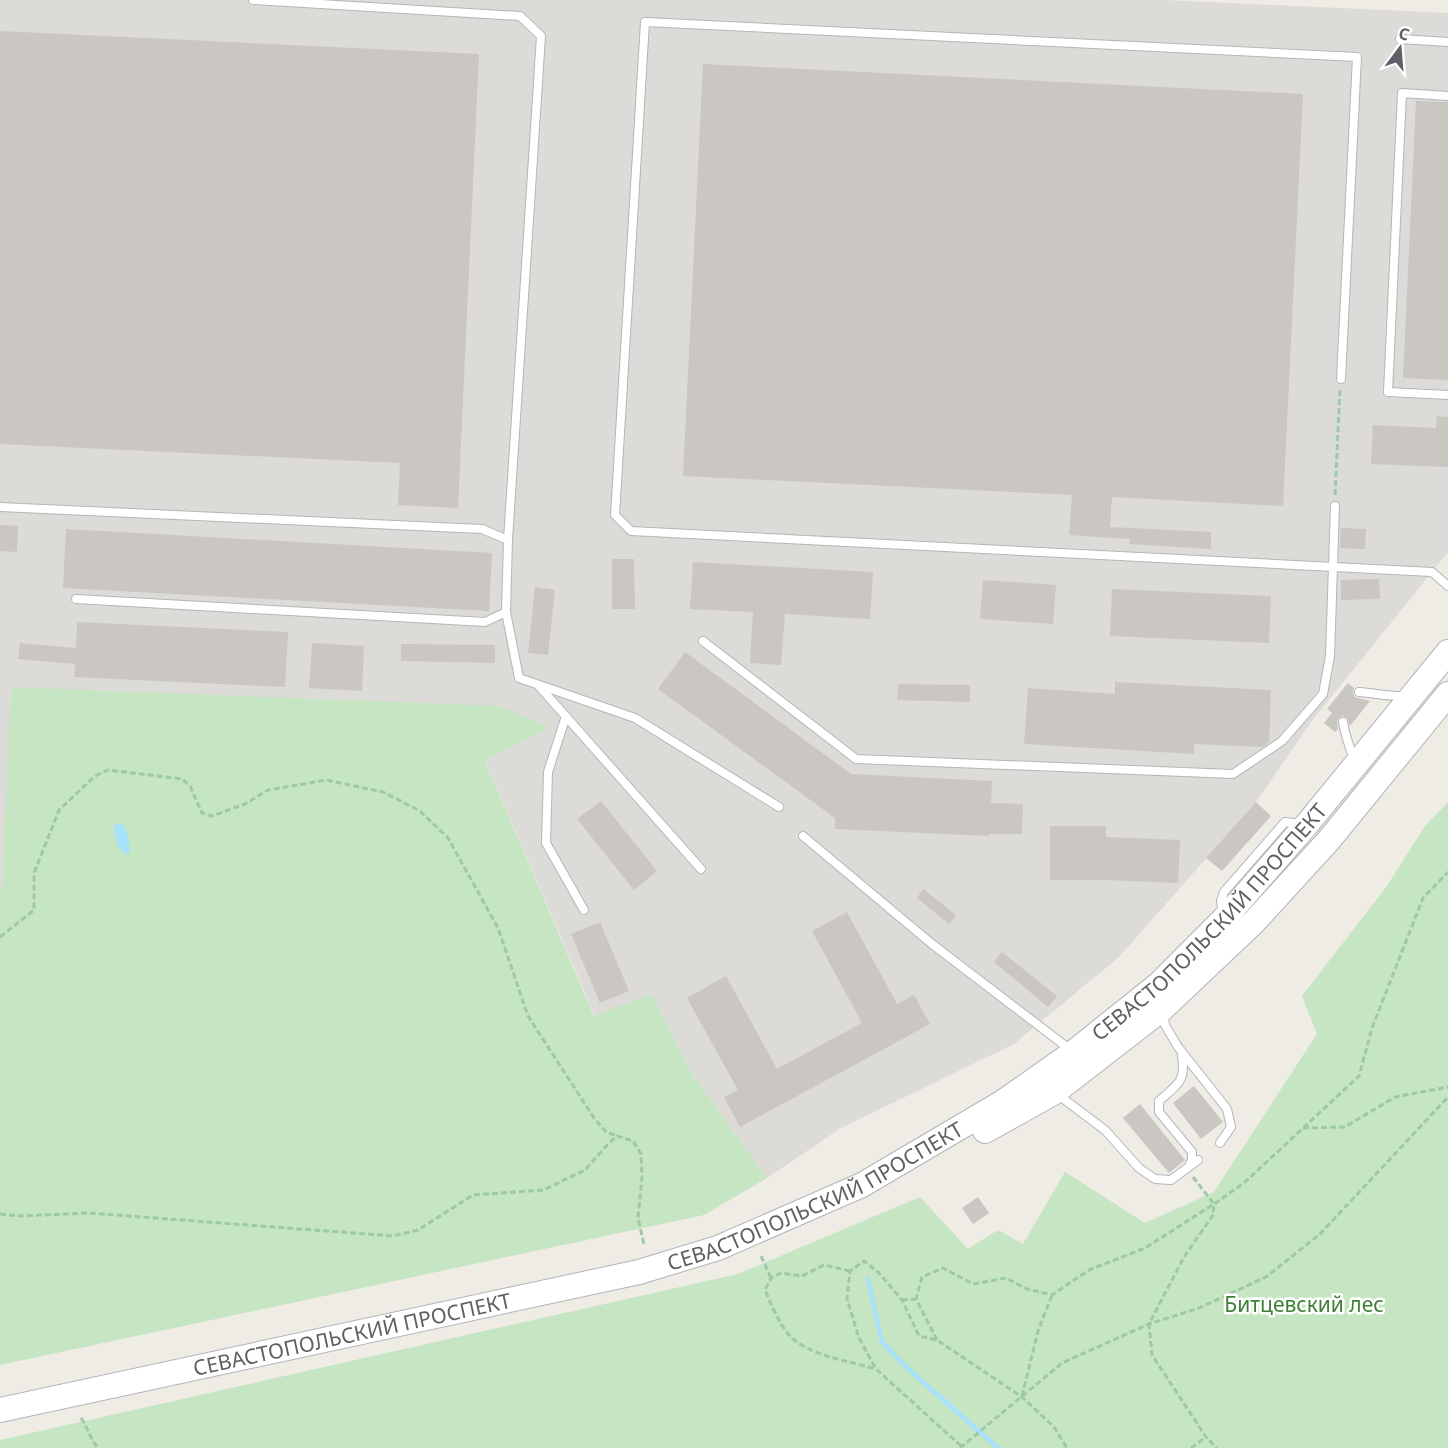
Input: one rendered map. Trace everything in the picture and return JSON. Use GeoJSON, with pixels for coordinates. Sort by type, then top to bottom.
{"type":"FeatureCollection","features":[{"type":"Feature","properties":{"kind":"main road","name":"СЕВАСТОПОЛЬСКИЙ ПРОСПЕКТ"},"geometry":{"type":"LineString","coordinates":[[0,1410],[639,1272],[718,1248],[862,1185],[1003,1102],[1074,1052],[1159,984],[1224,919],[1308,823],[1448,652]]}},
{"type":"Feature","properties":{"kind":"main road","name":"СЕВАСТОПОЛЬСКИЙ ПРОСПЕКТ"},"geometry":{"type":"LineString","coordinates":[[0,1425],[647,1282],[722,1260],[869,1198],[1055,1092],[1162,1009],[1254,922],[1307,865],[1448,694]]}},
{"type":"Feature","properties":{"kind":"lane"},"geometry":{"type":"LineString","coordinates":[[253,0],[520,16],[541,36],[508,540],[506,612],[519,678],[635,718],[779,807]]}},
{"type":"Feature","properties":{"kind":"lane"},"geometry":{"type":"LineString","coordinates":[[1341,379],[1357,57],[645,22],[615,515],[631,531],[1432,572],[1448,586]]}},
{"type":"Feature","properties":{"kind":"lane"},"geometry":{"type":"LineString","coordinates":[[1401,39],[1448,42]]}},
{"type":"Feature","properties":{"kind":"lane"},"geometry":{"type":"LineString","coordinates":[[1448,96],[1402,93],[1388,392],[1448,395]]}},
{"type":"Feature","properties":{"kind":"lane"},"geometry":{"type":"LineString","coordinates":[[704,641],[856,759],[1233,774],[1282,741],[1323,694],[1330,656],[1335,506]]}},
{"type":"Feature","properties":{"kind":"lane"},"geometry":{"type":"LineString","coordinates":[[0,507],[482,529],[508,540]]}},
{"type":"Feature","properties":{"kind":"lane"},"geometry":{"type":"LineString","coordinates":[[76,599],[485,622],[506,612]]}},
{"type":"Feature","properties":{"kind":"lane"},"geometry":{"type":"LineString","coordinates":[[538,685],[700,869]]}},
{"type":"Feature","properties":{"kind":"lane"},"geometry":{"type":"LineString","coordinates":[[1359,692],[1380,693],[1394,697],[1412,696]]}},
{"type":"Feature","properties":{"kind":"lane"},"geometry":{"type":"LineString","coordinates":[[566,716],[548,772],[546,843],[584,910]]}},
{"type":"Feature","properties":{"kind":"lane"},"geometry":{"type":"LineString","coordinates":[[1343,722],[1346,740],[1352,751],[1355,766]]}},
{"type":"Feature","properties":{"kind":"lane"},"geometry":{"type":"LineString","coordinates":[[803,836],[932,944],[1074,1052]]}},
{"type":"Feature","properties":{"kind":"lane"},"geometry":{"type":"LineString","coordinates":[[1162,1009],[1165,1025],[1182,1053],[1227,1109],[1232,1127],[1220,1143]]}},
{"type":"Feature","properties":{"kind":"lane"},"geometry":{"type":"LineString","coordinates":[[1182,1053],[1184,1070],[1180,1082],[1159,1101],[1159,1112],[1192,1152],[1192,1160],[1187,1168]]}},
{"type":"Feature","properties":{"kind":"lane"},"geometry":{"type":"LineString","coordinates":[[1055,1092],[1105,1130],[1139,1168],[1155,1179],[1171,1180],[1198,1160]]}},
{"type":"Feature","properties":{"kind":"path"},"geometry":{"type":"LineString","coordinates":[[1335,506],[1341,379]]}},
{"type":"Feature","properties":{"kind":"path"},"geometry":{"type":"LineString","coordinates":[[0,937],[34,910],[34,873],[59,810],[96,776],[108,770],[182,779],[190,786],[202,813],[212,816],[245,804],[268,790],[326,780],[382,792],[420,812],[448,838],[498,928],[528,1016],[594,1118],[606,1132],[633,1141],[641,1154],[642,1177],[638,1218],[644,1245]]}},
{"type":"Feature","properties":{"kind":"path"},"geometry":{"type":"LineString","coordinates":[[1302,1128],[1345,1127],[1395,1097],[1448,1087]]}},
{"type":"Feature","properties":{"kind":"path"},"geometry":{"type":"LineString","coordinates":[[1067,1448],[1054,1427],[1022,1397],[937,1340],[919,1336],[902,1300],[879,1273],[864,1261],[850,1271],[847,1299],[859,1338],[876,1369],[961,1447],[978,1434],[986,1426],[1022,1397],[1062,1363],[1149,1324],[1199,1308],[1266,1277],[1320,1234],[1448,1097]]}},
{"type":"Feature","properties":{"kind":"path"},"geometry":{"type":"LineString","coordinates":[[0,1214],[89,1213],[393,1236],[418,1230],[473,1195],[543,1190],[585,1170],[617,1136]]}},
{"type":"Feature","properties":{"kind":"path"},"geometry":{"type":"LineString","coordinates":[[1187,1168],[1214,1204],[1213,1215],[1184,1257],[1149,1324],[1152,1355],[1206,1437],[1217,1448]]}},
{"type":"Feature","properties":{"kind":"path"},"geometry":{"type":"LineString","coordinates":[[761,1256],[771,1278]]}},
{"type":"Feature","properties":{"kind":"path"},"geometry":{"type":"LineString","coordinates":[[850,1271],[824,1265],[802,1276],[781,1273],[771,1278],[765,1290],[772,1308],[791,1337],[812,1351],[876,1369]]}},
{"type":"Feature","properties":{"kind":"path"},"geometry":{"type":"LineString","coordinates":[[1022,1397],[1038,1332],[1052,1295]]}},
{"type":"Feature","properties":{"kind":"path"},"geometry":{"type":"LineString","coordinates":[[902,1300],[916,1299]]}},
{"type":"Feature","properties":{"kind":"path"},"geometry":{"type":"LineString","coordinates":[[81,1418],[89,1428],[93,1442],[98,1448]]}},
{"type":"Feature","properties":{"kind":"path"},"geometry":{"type":"LineString","coordinates":[[1191,1448],[1206,1437]]}},
{"type":"Feature","properties":{"kind":"shaded area"},"geometry":{"type":"Polygon","coordinates":[[[0,0],[1165,0],[1448,13],[1448,552],[1311,722],[1256,802],[1119,957],[1014,1044],[841,1128],[767,1178],[693,1075],[652,995],[595,1016],[485,760],[548,727],[0,889],[0,0]]]}},
{"type":"Feature","properties":{"kind":"green space"},"geometry":{"type":"Polygon","coordinates":[[[11,687],[500,706],[549,727],[485,761],[594,1016],[652,994],[693,1075],[767,1178],[704,1215],[0,1365],[0,889],[2,888],[11,687]]]}},
{"type":"Feature","properties":{"kind":"green space","name":"Битцевский лес"},"geometry":{"type":"Polygon","coordinates":[[[1448,802],[1448,1448],[0,1448],[0,1440],[738,1274],[920,1197],[968,1249],[998,1230],[1023,1244],[1065,1172],[1145,1223],[1214,1192],[1317,1034],[1302,996],[1387,886],[1425,826],[1448,802]]]}},
{"type":"Feature","properties":{"kind":"water"},"geometry":{"type":"Polygon","coordinates":[[[120,823],[125,827],[129,840],[130,853],[127,854],[120,849],[116,838],[114,825],[120,823]]]}},
{"type":"Feature","properties":{"kind":"building"},"geometry":{"type":"Polygon","coordinates":[[[0,31],[479,54],[458,508],[398,505],[400,463],[0,444],[0,31]]]}},
{"type":"Feature","properties":{"kind":"building"},"geometry":{"type":"Polygon","coordinates":[[[703,64],[1303,94],[1283,506],[1112,497],[1110,527],[1211,532],[1211,549],[1129,544],[1130,539],[1069,535],[1072,495],[683,476],[703,64]]]}},
{"type":"Feature","properties":{"kind":"building"},"geometry":{"type":"Polygon","coordinates":[[[1416,101],[1448,102],[1448,380],[1403,378],[1416,101]]]}},
{"type":"Feature","properties":{"kind":"building"},"geometry":{"type":"Polygon","coordinates":[[[1437,416],[1448,417],[1448,467],[1371,464],[1373,425],[1436,428],[1437,416]]]}},
{"type":"Feature","properties":{"kind":"building"},"geometry":{"type":"Polygon","coordinates":[[[0,525],[18,526],[17,552],[0,551],[0,525]]]}},
{"type":"Feature","properties":{"kind":"building"},"geometry":{"type":"Polygon","coordinates":[[[1341,528],[1366,529],[1365,549],[1340,548],[1341,528]]]}},
{"type":"Feature","properties":{"kind":"building"},"geometry":{"type":"Polygon","coordinates":[[[66,529],[492,553],[489,611],[63,588],[66,529]]]}},
{"type":"Feature","properties":{"kind":"building"},"geometry":{"type":"Polygon","coordinates":[[[612,559],[634,559],[635,609],[612,609],[612,559]]]}},
{"type":"Feature","properties":{"kind":"building"},"geometry":{"type":"Polygon","coordinates":[[[693,562],[873,572],[870,619],[785,614],[781,665],[750,663],[753,612],[690,609],[693,562]]]}},
{"type":"Feature","properties":{"kind":"building"},"geometry":{"type":"Polygon","coordinates":[[[1379,579],[1380,599],[1341,600],[1341,580],[1379,579]]]}},
{"type":"Feature","properties":{"kind":"building"},"geometry":{"type":"Polygon","coordinates":[[[983,580],[1056,585],[1053,624],[980,619],[983,580]]]}},
{"type":"Feature","properties":{"kind":"building"},"geometry":{"type":"Polygon","coordinates":[[[535,587],[555,590],[548,655],[528,653],[535,587]]]}},
{"type":"Feature","properties":{"kind":"building"},"geometry":{"type":"Polygon","coordinates":[[[1112,589],[1271,596],[1269,643],[1110,636],[1112,589]]]}},
{"type":"Feature","properties":{"kind":"building"},"geometry":{"type":"Polygon","coordinates":[[[77,622],[288,632],[285,687],[74,677],[75,664],[18,659],[20,643],[76,648],[77,622]]]}},
{"type":"Feature","properties":{"kind":"building"},"geometry":{"type":"Polygon","coordinates":[[[312,643],[364,646],[362,691],[309,688],[312,643]]]}},
{"type":"Feature","properties":{"kind":"building"},"geometry":{"type":"Polygon","coordinates":[[[401,644],[495,645],[495,663],[401,661],[401,644]]]}},
{"type":"Feature","properties":{"kind":"building"},"geometry":{"type":"Polygon","coordinates":[[[685,652],[851,774],[992,781],[991,803],[1023,804],[1022,834],[989,834],[989,836],[835,829],[835,818],[658,689],[685,652]]]}},
{"type":"Feature","properties":{"kind":"building"},"geometry":{"type":"Polygon","coordinates":[[[1115,682],[1271,690],[1269,742],[1262,747],[1194,744],[1194,754],[1024,744],[1028,688],[1115,694],[1115,682]]]}},
{"type":"Feature","properties":{"kind":"building"},"geometry":{"type":"Polygon","coordinates":[[[1348,683],[1354,688],[1355,697],[1370,701],[1350,726],[1347,718],[1343,716],[1339,718],[1338,729],[1335,732],[1324,723],[1332,713],[1327,709],[1348,683]]]}},
{"type":"Feature","properties":{"kind":"building"},"geometry":{"type":"Polygon","coordinates":[[[898,684],[970,685],[970,702],[897,700],[898,684]]]}},
{"type":"Feature","properties":{"kind":"building"},"geometry":{"type":"Polygon","coordinates":[[[601,801],[657,871],[634,890],[577,819],[601,801]]]}},
{"type":"Feature","properties":{"kind":"building"},"geometry":{"type":"Polygon","coordinates":[[[1256,802],[1271,816],[1222,871],[1206,858],[1256,802]]]}},
{"type":"Feature","properties":{"kind":"building"},"geometry":{"type":"Polygon","coordinates":[[[1050,826],[1106,826],[1106,837],[1180,840],[1178,883],[1050,880],[1050,826]]]}},
{"type":"Feature","properties":{"kind":"building"},"geometry":{"type":"Polygon","coordinates":[[[923,889],[956,915],[949,924],[917,898],[923,889]]]}},
{"type":"Feature","properties":{"kind":"building"},"geometry":{"type":"Polygon","coordinates":[[[847,912],[897,1004],[914,995],[930,1024],[740,1127],[724,1097],[738,1090],[687,998],[726,976],[777,1069],[862,1023],[812,931],[847,912]]]}},
{"type":"Feature","properties":{"kind":"building"},"geometry":{"type":"Polygon","coordinates":[[[600,922],[629,991],[600,1003],[571,934],[600,922]]]}},
{"type":"Feature","properties":{"kind":"building"},"geometry":{"type":"Polygon","coordinates":[[[1002,952],[1057,996],[1048,1007],[994,962],[1002,952]]]}},
{"type":"Feature","properties":{"kind":"building"},"geometry":{"type":"Polygon","coordinates":[[[1194,1086],[1223,1122],[1201,1139],[1173,1103],[1194,1086]]]}},
{"type":"Feature","properties":{"kind":"building"},"geometry":{"type":"Polygon","coordinates":[[[1140,1104],[1185,1160],[1169,1173],[1123,1118],[1140,1104]]]}},
{"type":"Feature","properties":{"kind":"building"},"geometry":{"type":"Polygon","coordinates":[[[978,1197],[989,1213],[973,1224],[962,1208],[978,1197]]]}},
{"type":"Feature","properties":{"kind":"waterway"},"geometry":{"type":"LineString","coordinates":[[868,1279],[882,1342],[906,1367],[998,1448]]}}]}
